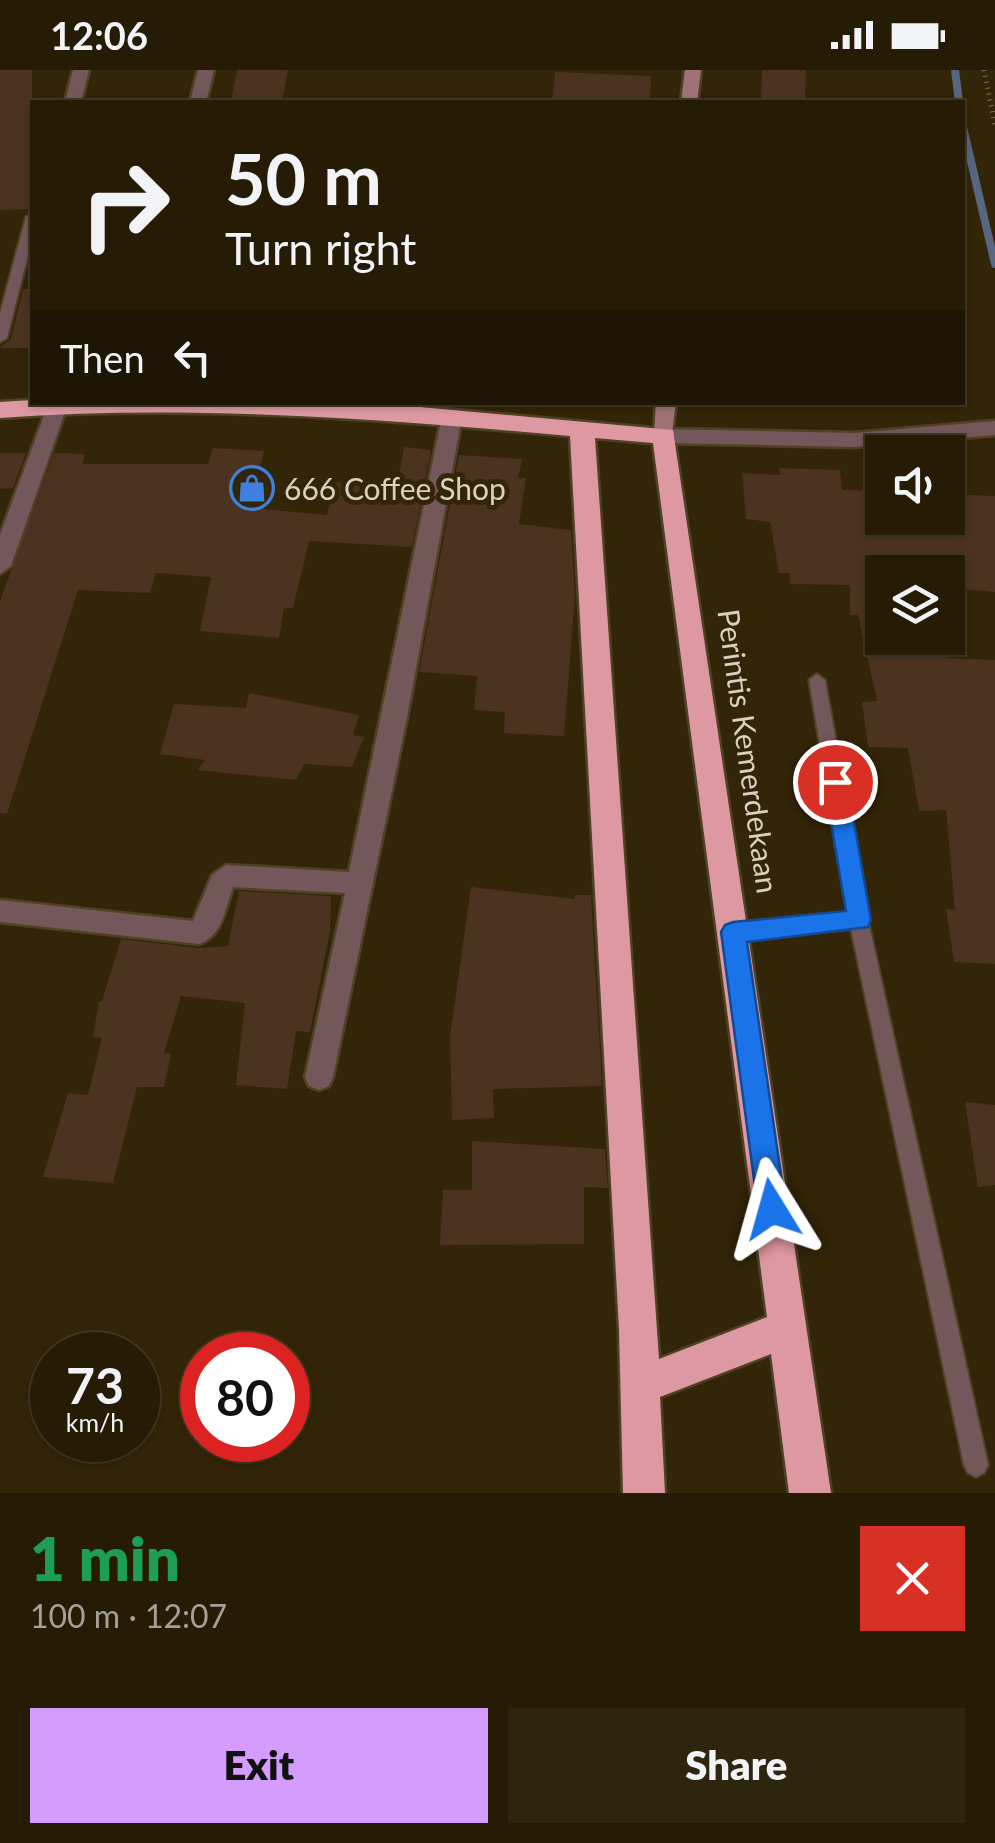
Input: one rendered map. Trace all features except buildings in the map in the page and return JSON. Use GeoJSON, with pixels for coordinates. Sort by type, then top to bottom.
{"type":"FeatureCollection","features":[{"type":"Feature","properties":{"kind":"highway"},"geometry":{"type":"LineString","coordinates":[[0,410],[57,406],[365,406],[664,436]]}},
{"type":"Feature","properties":{"kind":"highway"},"geometry":{"type":"LineString","coordinates":[[582,430],[641,1384],[644,1493]]}},
{"type":"Feature","properties":{"kind":"highway","name":"Perintis Kemerdekaan"},"geometry":{"type":"LineString","coordinates":[[664,436],[810,1493]]}},
{"type":"Feature","properties":{"kind":"highway"},"geometry":{"type":"LineString","coordinates":[[641,1384],[789,1328]]}},
{"type":"Feature","properties":{"kind":"street"},"geometry":{"type":"LineString","coordinates":[[74,100],[82,70]]}},
{"type":"Feature","properties":{"kind":"street"},"geometry":{"type":"LineString","coordinates":[[198,100],[206,70]]}},
{"type":"Feature","properties":{"kind":"street"},"geometry":{"type":"LineString","coordinates":[[689,100],[692,70]]}},
{"type":"Feature","properties":{"kind":"street"},"geometry":{"type":"LineString","coordinates":[[666,405],[664,436],[854,440],[995,428]]}},
{"type":"Feature","properties":{"kind":"street"},"geometry":{"type":"LineString","coordinates":[[0,566],[57,406]]}},
{"type":"Feature","properties":{"kind":"street"},"geometry":{"type":"LineString","coordinates":[[318,1077],[396,712],[452,416]]}},
{"type":"Feature","properties":{"kind":"street"},"geometry":{"type":"LineString","coordinates":[[0,911],[198,933],[206,927],[220,882],[226,876],[357,883]]}},
{"type":"Feature","properties":{"kind":"lane"},"geometry":{"type":"LineString","coordinates":[[0,338],[30,225]]}},
{"type":"Feature","properties":{"kind":"lane"},"geometry":{"type":"LineString","coordinates":[[817,680],[859,920],[976,1466]]}},
{"type":"Feature","properties":{"kind":"lane"},"geometry":{"type":"LineString","coordinates":[[733,932],[859,920]]}},
{"type":"Feature","properties":{"kind":"path"},"geometry":{"type":"LineString","coordinates":[[984,70],[995,125]]}},
{"type":"Feature","properties":{"kind":"waterway"},"geometry":{"type":"LineString","coordinates":[[955,70],[959,100]]}},
{"type":"Feature","properties":{"kind":"waterway"},"geometry":{"type":"LineString","coordinates":[[965,136],[995,264]]}},
{"type":"Feature","properties":{"kind":"place","name":"666 Coffee Shop"},"geometry":{"type":"Point","coordinates":[252,488]}},
{"type":"Feature","properties":{"kind":"route"},"geometry":{"type":"LineString","coordinates":[[772,1209],[733,932],[859,920],[835,782]]}}]}
